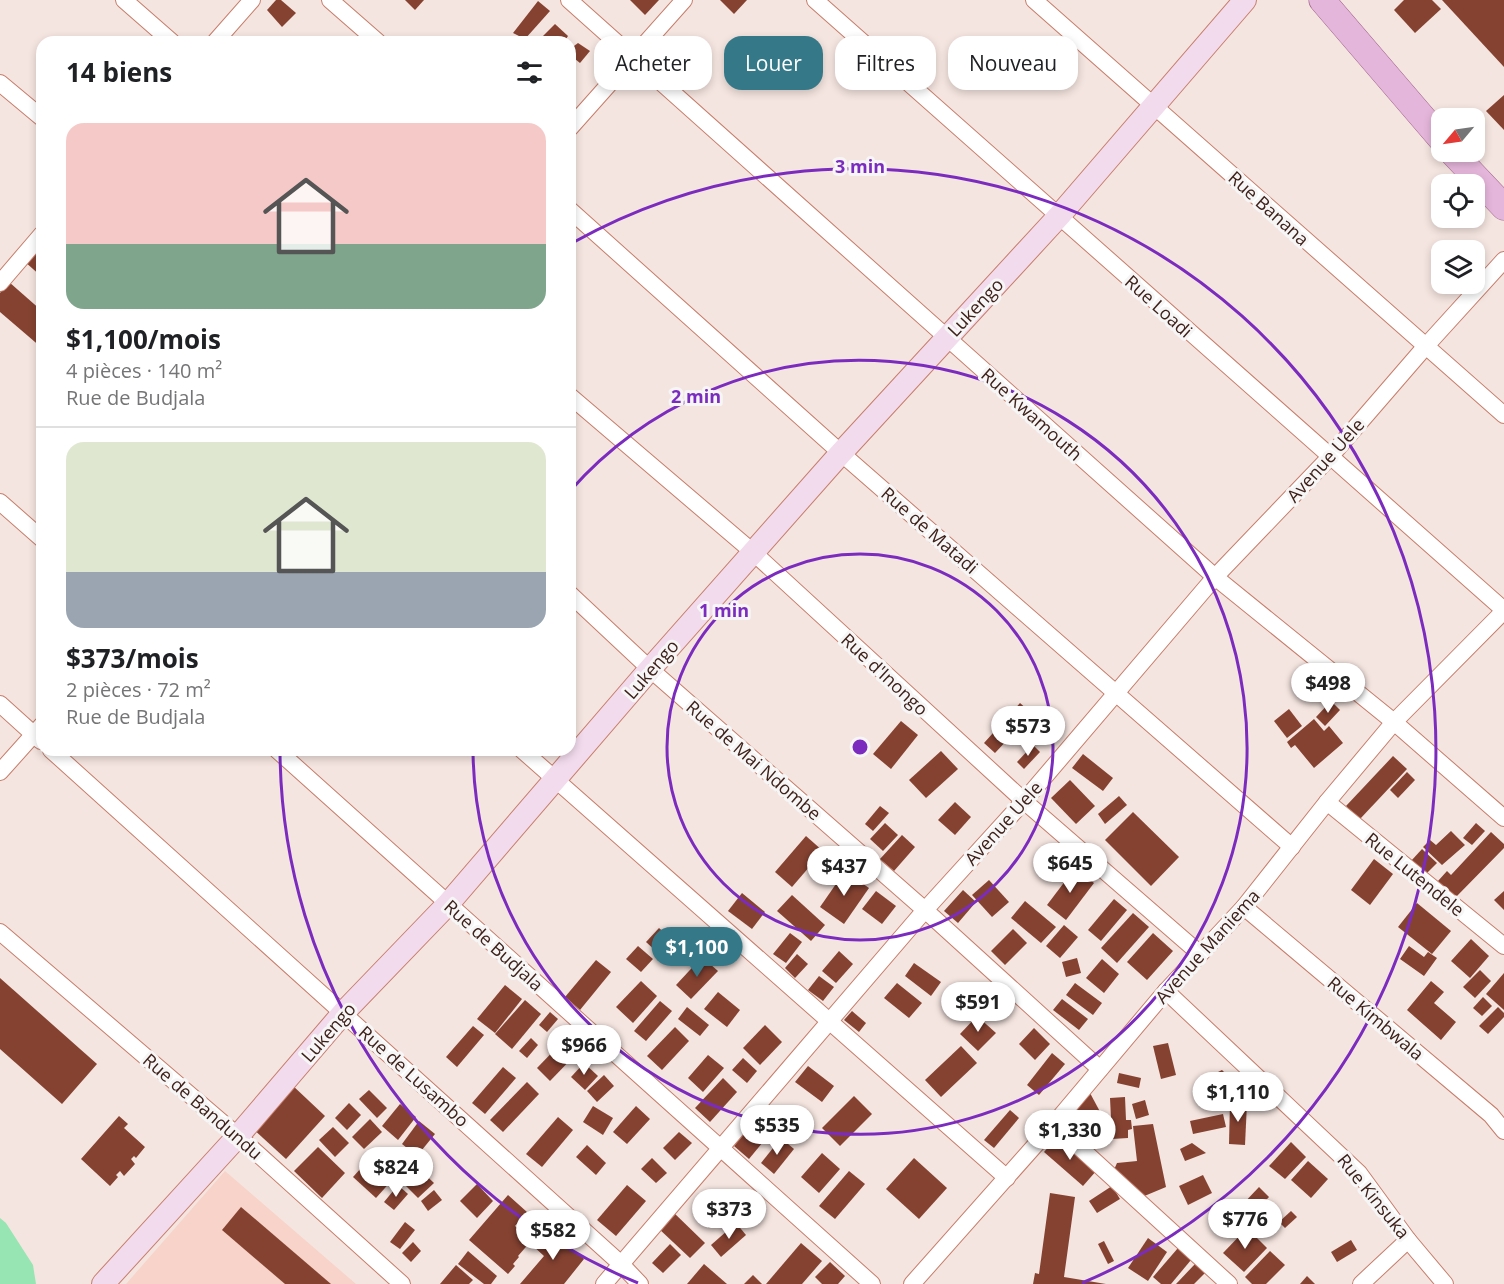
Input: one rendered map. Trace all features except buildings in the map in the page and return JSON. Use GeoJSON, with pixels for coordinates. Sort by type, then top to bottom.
{"type":"FeatureCollection","features":[{"type":"Feature","properties":{"kind":"main road"},"geometry":{"type":"LineString","coordinates":[[1322,0],[1431,127]]}},
{"type":"Feature","properties":{"kind":"main road"},"geometry":{"type":"LineString","coordinates":[[1461,162],[1504,207]]}},
{"type":"Feature","properties":{"kind":"street"},"geometry":{"type":"LineString","coordinates":[[124,0],[165,36]]}},
{"type":"Feature","properties":{"kind":"street"},"geometry":{"type":"LineString","coordinates":[[220,36],[252,0]]}},
{"type":"Feature","properties":{"kind":"street"},"geometry":{"type":"LineString","coordinates":[[330,0],[371,36]]}},
{"type":"Feature","properties":{"kind":"street","name":"Rue Kwamouth"},"geometry":{"type":"LineString","coordinates":[[569,0],[610,36]]}},
{"type":"Feature","properties":{"kind":"street"},"geometry":{"type":"LineString","coordinates":[[651,36],[684,0]]}},
{"type":"Feature","properties":{"kind":"street","name":"Rue Loadi"},"geometry":{"type":"LineString","coordinates":[[815,0],[1504,611]]}},
{"type":"Feature","properties":{"kind":"street","name":"Rue Banana"},"geometry":{"type":"LineString","coordinates":[[1034,0],[1504,415]]}},
{"type":"Feature","properties":{"kind":"street","name":"Lukengo"},"geometry":{"type":"LineString","coordinates":[[576,755],[841,453],[1059,216],[1245,0]]}},
{"type":"Feature","properties":{"kind":"street"},"geometry":{"type":"LineString","coordinates":[[0,83],[36,113]]}},
{"type":"Feature","properties":{"kind":"street"},"geometry":{"type":"LineString","coordinates":[[576,121],[603,90]]}},
{"type":"Feature","properties":{"kind":"street","name":"Rue Kwamouth"},"geometry":{"type":"LineString","coordinates":[[670,90],[1215,577],[1394,722],[1504,818]]}},
{"type":"Feature","properties":{"kind":"street","name":"Rue de Matadi"},"geometry":{"type":"LineString","coordinates":[[576,215],[841,453],[1292,847]]}},
{"type":"Feature","properties":{"kind":"street"},"geometry":{"type":"LineString","coordinates":[[0,283],[36,241]]}},
{"type":"Feature","properties":{"kind":"street","name":"Avenue Uele"},"geometry":{"type":"LineString","coordinates":[[604,1284],[925,910],[1117,694],[1215,577],[1329,458],[1425,346],[1504,260]]}},
{"type":"Feature","properties":{"kind":"street","name":"Rue d'Inongo"},"geometry":{"type":"LineString","coordinates":[[576,401],[754,553],[1024,801],[1199,953]]}},
{"type":"Feature","properties":{"kind":"street"},"geometry":{"type":"LineString","coordinates":[[0,502],[36,534]]}},
{"type":"Feature","properties":{"kind":"street","name":"Rue de Mai Ndombe"},"geometry":{"type":"LineString","coordinates":[[576,600],[650,669],[925,910],[1100,1069]]}},
{"type":"Feature","properties":{"kind":"street","name":"Avenue Maniema"},"geometry":{"type":"LineString","coordinates":[[912,1284],[1054,1124],[1199,953],[1244,907],[1394,722],[1504,611]]}},
{"type":"Feature","properties":{"kind":"street"},"geometry":{"type":"LineString","coordinates":[[0,704],[36,731]]}},
{"type":"Feature","properties":{"kind":"street"},"geometry":{"type":"LineString","coordinates":[[0,772],[36,736]]}},
{"type":"Feature","properties":{"kind":"street","name":"Rue de Lusambo"},"geometry":{"type":"LineString","coordinates":[[58,756],[344,1012],[621,1264],[640,1284]]}},
{"type":"Feature","properties":{"kind":"street","name":"Rue de Budjala"},"geometry":{"type":"LineString","coordinates":[[284,756],[872,1284]]}},
{"type":"Feature","properties":{"kind":"street"},"geometry":{"type":"LineString","coordinates":[[529,756],[1007,1178]]}},
{"type":"Feature","properties":{"kind":"street","name":"Lukengo"},"geometry":{"type":"LineString","coordinates":[[103,1284],[238,1136],[344,1012],[448,904],[575,756]]}},
{"type":"Feature","properties":{"kind":"street","name":"Rue Lutendele"},"geometry":{"type":"LineString","coordinates":[[1327,802],[1504,946]]}},
{"type":"Feature","properties":{"kind":"street","name":"Rue Kimbwala"},"geometry":{"type":"LineString","coordinates":[[1244,907],[1491,1115],[1504,1131]]}},
{"type":"Feature","properties":{"kind":"street","name":"Rue de Bandundu"},"geometry":{"type":"LineString","coordinates":[[0,932],[238,1136],[402,1284]]}},
{"type":"Feature","properties":{"kind":"street","name":"Rue Kinsuka"},"geometry":{"type":"LineString","coordinates":[[1166,991],[1359,1173],[1408,1240],[1445,1284]]}},
{"type":"Feature","properties":{"kind":"street"},"geometry":{"type":"LineString","coordinates":[[1054,1124],[1229,1284]]}},
{"type":"Feature","properties":{"kind":"street"},"geometry":{"type":"LineString","coordinates":[[1361,1284],[1408,1240]]}},
{"type":"Feature","properties":{"kind":"shaded area"},"geometry":{"type":"Polygon","coordinates":[[[225,1171],[356,1284],[126,1284],[225,1171]]]}},
{"type":"Feature","properties":{"kind":"green space"},"geometry":{"type":"Polygon","coordinates":[[[0,1218],[6,1223],[33,1265],[36,1284],[0,1284],[0,1218]]]}}]}
